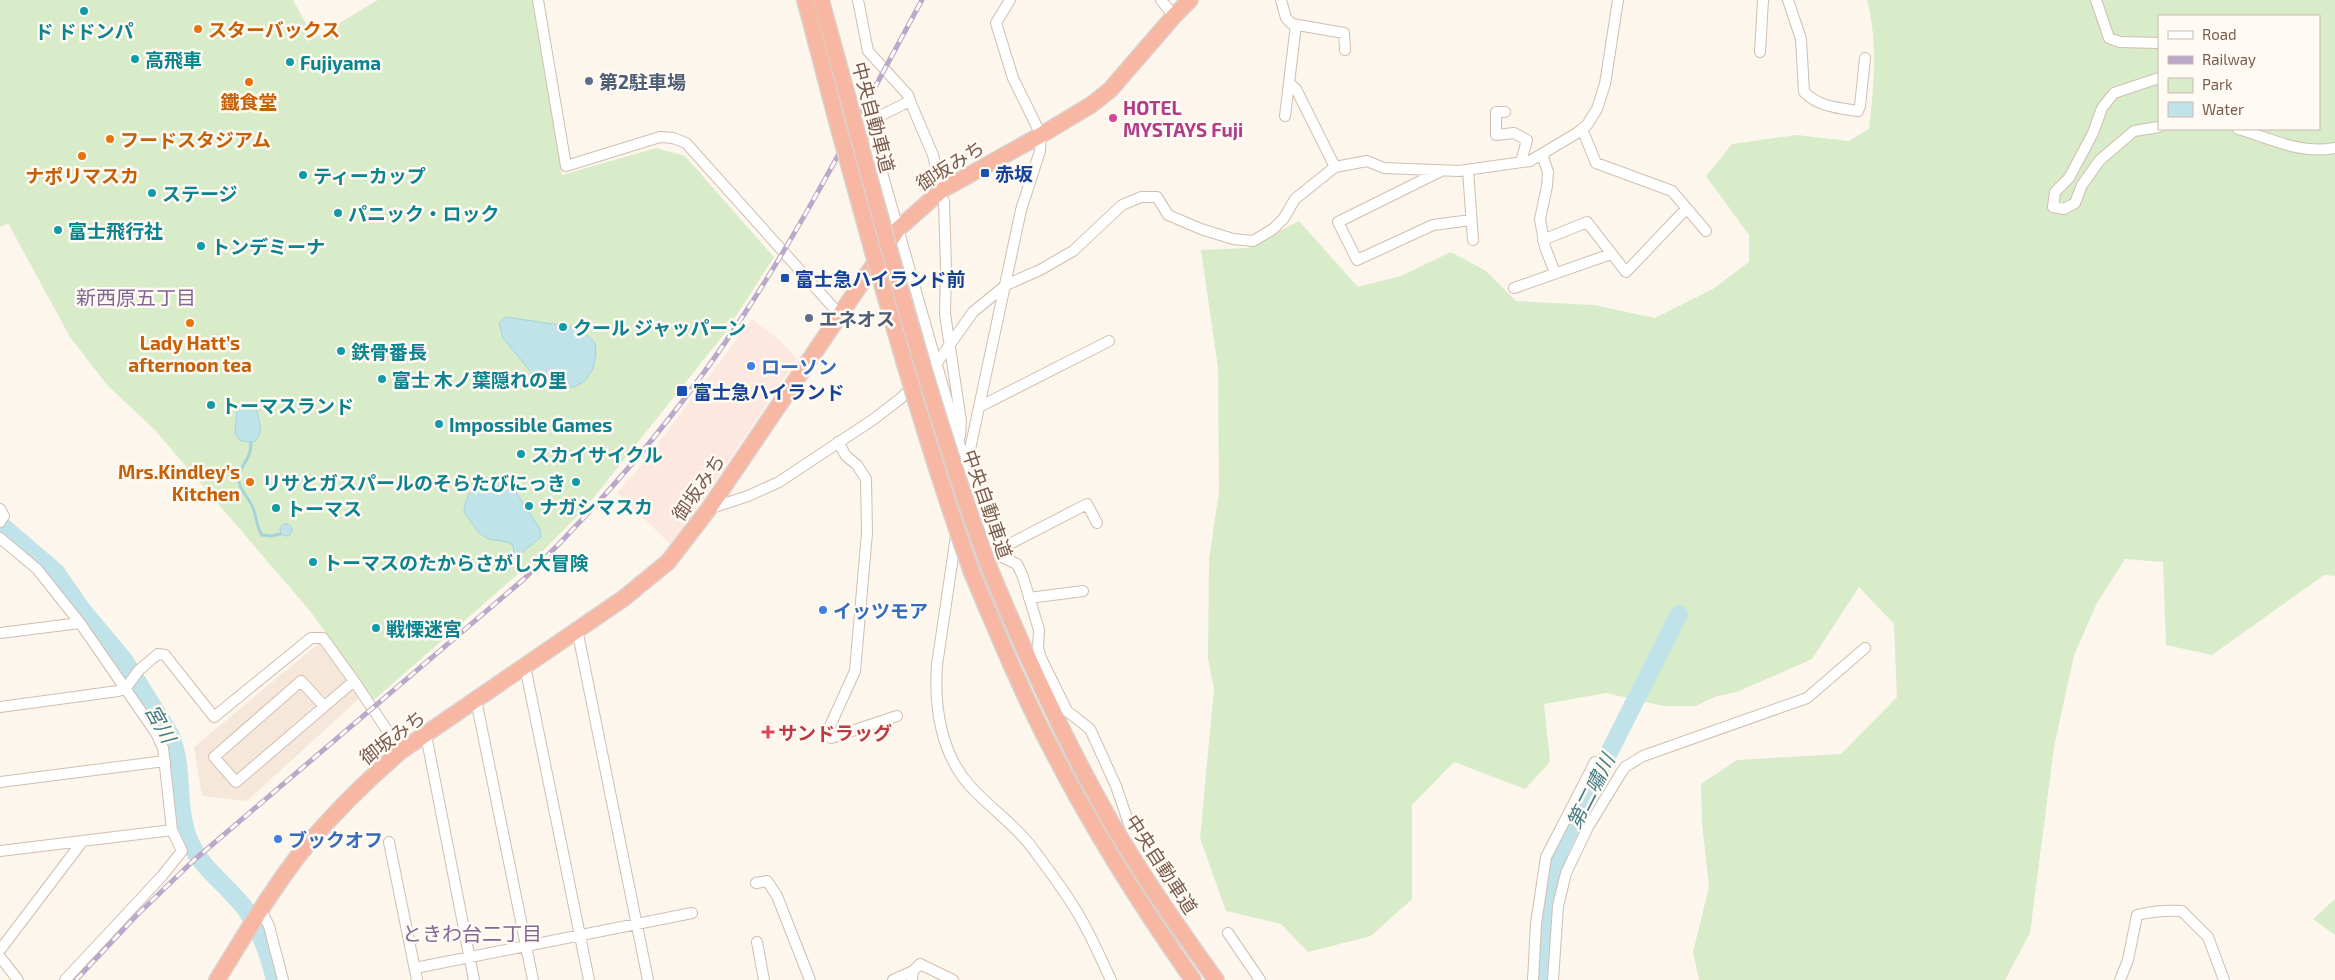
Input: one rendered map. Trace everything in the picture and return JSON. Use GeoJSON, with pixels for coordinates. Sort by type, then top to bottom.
{"type":"FeatureCollection","features":[{"type":"Feature","properties":{"kind":"highway","name":"中央自動車道"},"geometry":{"type":"LineString","coordinates":[[805,0],[913,395],[940,484],[972,573],[1026,698],[1075,793],[1121,873],[1193,980]]}},
{"type":"Feature","properties":{"kind":"highway","name":"中央自動車道"},"geometry":{"type":"LineString","coordinates":[[823,0],[926,382],[956,478],[989,567],[1042,690],[1092,788],[1138,866],[1216,980]]}},
{"type":"Feature","properties":{"kind":"highway","name":"御坂みち"},"geometry":{"type":"LineString","coordinates":[[217,980],[259,914],[305,848],[369,778],[400,752],[624,598],[668,562],[708,510],[898,229],[942,190],[1091,105],[1110,90],[1190,0]]}},
{"type":"Feature","properties":{"kind":"street"},"geometry":{"type":"LineString","coordinates":[[538,0],[566,166],[660,137],[673,138],[686,143],[840,315]]}},
{"type":"Feature","properties":{"kind":"street"},"geometry":{"type":"LineString","coordinates":[[858,0],[868,51],[908,95],[933,155],[939,180]]}},
{"type":"Feature","properties":{"kind":"street"},"geometry":{"type":"LineString","coordinates":[[1010,0],[996,23],[1013,78],[1041,134],[1040,151],[1021,210],[966,468],[935,689],[941,730],[950,755],[960,773],[971,787],[1004,816],[1032,847],[1077,912],[1111,980]]}},
{"type":"Feature","properties":{"kind":"street"},"geometry":{"type":"LineString","coordinates":[[1161,0],[1174,16]]}},
{"type":"Feature","properties":{"kind":"street"},"geometry":{"type":"LineString","coordinates":[[1281,0],[1286,18],[1292,24],[1344,33],[1345,50]]}},
{"type":"Feature","properties":{"kind":"street"},"geometry":{"type":"LineString","coordinates":[[708,510],[748,496],[779,482],[901,398],[936,364],[973,312],[1006,285],[1040,270],[1073,250],[1122,205],[1141,197],[1158,197],[1168,215],[1201,229],[1234,239],[1253,241],[1273,229],[1284,218],[1295,198],[1335,167],[1367,161],[1384,168],[1468,170],[1521,162],[1542,154],[1582,129],[1597,109],[1604,84],[1618,0]]}},
{"type":"Feature","properties":{"kind":"street"},"geometry":{"type":"LineString","coordinates":[[1760,52],[1763,0]]}},
{"type":"Feature","properties":{"kind":"street"},"geometry":{"type":"LineString","coordinates":[[1788,0],[1801,39],[1804,92],[1810,98],[1826,107],[1858,111],[1865,58]]}},
{"type":"Feature","properties":{"kind":"street"},"geometry":{"type":"LineString","coordinates":[[2096,0],[2109,38],[2120,42],[2158,43]]}},
{"type":"Feature","properties":{"kind":"street"},"geometry":{"type":"LineString","coordinates":[[1285,116],[1296,25]]}},
{"type":"Feature","properties":{"kind":"street"},"geometry":{"type":"LineString","coordinates":[[2158,78],[2114,93],[2102,108],[2093,133],[2069,178],[2055,192],[2053,208],[2064,209],[2075,203],[2082,185],[2100,160],[2134,131],[2158,127]]}},
{"type":"Feature","properties":{"kind":"street"},"geometry":{"type":"LineString","coordinates":[[1289,83],[1296,89],[1335,167]]}},
{"type":"Feature","properties":{"kind":"street"},"geometry":{"type":"LineString","coordinates":[[910,101],[876,118],[873,133],[898,229],[966,468],[996,551],[1002,557],[1017,564],[1039,630],[1038,648],[1041,658],[1067,711],[1090,728],[1116,786],[1129,824]]}},
{"type":"Feature","properties":{"kind":"street"},"geometry":{"type":"LineString","coordinates":[[1505,112],[1496,112],[1496,135],[1514,134],[1527,140],[1521,162]]}},
{"type":"Feature","properties":{"kind":"street"},"geometry":{"type":"LineString","coordinates":[[1582,129],[1596,163],[1672,191],[1706,231]]}},
{"type":"Feature","properties":{"kind":"street"},"geometry":{"type":"LineString","coordinates":[[2241,130],[2295,148],[2326,150],[2335,148]]}},
{"type":"Feature","properties":{"kind":"street"},"geometry":{"type":"LineString","coordinates":[[1542,154],[1548,172],[1546,193],[1540,219],[1544,240],[1555,273]]}},
{"type":"Feature","properties":{"kind":"street"},"geometry":{"type":"LineString","coordinates":[[1442,170],[1338,222],[1357,260],[1433,226],[1471,220]]}},
{"type":"Feature","properties":{"kind":"street"},"geometry":{"type":"LineString","coordinates":[[1468,170],[1473,240]]}},
{"type":"Feature","properties":{"kind":"street"},"geometry":{"type":"LineString","coordinates":[[944,201],[946,269],[944,314],[961,420],[960,446]]}},
{"type":"Feature","properties":{"kind":"street"},"geometry":{"type":"LineString","coordinates":[[1544,240],[1586,222],[1626,272],[1686,209]]}},
{"type":"Feature","properties":{"kind":"street"},"geometry":{"type":"LineString","coordinates":[[1514,288],[1611,254]]}},
{"type":"Feature","properties":{"kind":"street"},"geometry":{"type":"LineString","coordinates":[[979,407],[1109,341]]}},
{"type":"Feature","properties":{"kind":"street"},"geometry":{"type":"LineString","coordinates":[[838,442],[846,456],[857,465],[866,479],[867,533],[855,671],[830,726],[828,736],[831,738],[897,716]]}},
{"type":"Feature","properties":{"kind":"street"},"geometry":{"type":"LineString","coordinates":[[996,551],[1087,504],[1096,523]]}},
{"type":"Feature","properties":{"kind":"street"},"geometry":{"type":"LineString","coordinates":[[0,538],[37,569],[126,687],[156,733],[163,748],[172,830],[182,851],[162,876],[64,980]]}},
{"type":"Feature","properties":{"kind":"street"},"geometry":{"type":"LineString","coordinates":[[1029,598],[1083,591]]}},
{"type":"Feature","properties":{"kind":"street"},"geometry":{"type":"LineString","coordinates":[[0,634],[80,624]]}},
{"type":"Feature","properties":{"kind":"street"},"geometry":{"type":"LineString","coordinates":[[577,629],[648,980]]}},
{"type":"Feature","properties":{"kind":"street"},"geometry":{"type":"LineString","coordinates":[[0,708],[126,687],[139,670],[158,654],[165,655],[214,717],[311,638],[323,638],[354,681],[400,752]]}},
{"type":"Feature","properties":{"kind":"street"},"geometry":{"type":"LineString","coordinates":[[1553,980],[1558,906],[1566,873],[1595,814],[1625,767],[1643,756],[1807,698],[1865,648]]}},
{"type":"Feature","properties":{"kind":"street"},"geometry":{"type":"LineString","coordinates":[[525,666],[589,980]]}},
{"type":"Feature","properties":{"kind":"street"},"geometry":{"type":"LineString","coordinates":[[323,705],[301,681],[214,756],[236,782],[323,705],[354,681]]}},
{"type":"Feature","properties":{"kind":"street"},"geometry":{"type":"LineString","coordinates":[[476,700],[533,980]]}},
{"type":"Feature","properties":{"kind":"street"},"geometry":{"type":"LineString","coordinates":[[426,735],[474,980]]}},
{"type":"Feature","properties":{"kind":"street"},"geometry":{"type":"LineString","coordinates":[[0,782],[165,761]]}},
{"type":"Feature","properties":{"kind":"street"},"geometry":{"type":"LineString","coordinates":[[1533,980],[1536,924],[1546,858],[1595,762]]}},
{"type":"Feature","properties":{"kind":"street"},"geometry":{"type":"LineString","coordinates":[[0,851],[172,830]]}},
{"type":"Feature","properties":{"kind":"street"},"geometry":{"type":"LineString","coordinates":[[0,950],[82,842]]}},
{"type":"Feature","properties":{"kind":"street"},"geometry":{"type":"LineString","coordinates":[[389,842],[417,980]]}},
{"type":"Feature","properties":{"kind":"street"},"geometry":{"type":"LineString","coordinates":[[756,882],[767,882],[778,896],[810,980]]}},
{"type":"Feature","properties":{"kind":"street"},"geometry":{"type":"LineString","coordinates":[[2120,980],[2128,960],[2137,915],[2168,910],[2182,911],[2208,937],[2224,980]]}},
{"type":"Feature","properties":{"kind":"street"},"geometry":{"type":"LineString","coordinates":[[415,968],[470,959],[692,913]]}},
{"type":"Feature","properties":{"kind":"street"},"geometry":{"type":"LineString","coordinates":[[259,914],[269,926],[283,980]]}},
{"type":"Feature","properties":{"kind":"street"},"geometry":{"type":"LineString","coordinates":[[1228,933],[1260,980]]}},
{"type":"Feature","properties":{"kind":"street"},"geometry":{"type":"LineString","coordinates":[[757,942],[764,980]]}},
{"type":"Feature","properties":{"kind":"street"},"geometry":{"type":"LineString","coordinates":[[0,957],[18,980]]}},
{"type":"Feature","properties":{"kind":"street"},"geometry":{"type":"LineString","coordinates":[[893,980],[913,976],[920,964],[954,980]]}},
{"type":"Feature","properties":{"kind":"shaded area"},"geometry":{"type":"Polygon","coordinates":[[[752,319],[783,343],[797,359],[686,525],[670,544],[617,493],[648,457],[752,319]]]}},
{"type":"Feature","properties":{"kind":"shaded area"},"geometry":{"type":"Polygon","coordinates":[[[319,643],[322,643],[362,696],[247,801],[202,796],[194,747],[319,643]]]}},
{"type":"Feature","properties":{"kind":"green space","name":"富士急ハイランド"},"geometry":{"type":"Polygon","coordinates":[[[0,0],[293,0],[314,38],[378,0],[532,0],[562,175],[656,148],[685,156],[774,257],[725,333],[587,506],[535,559],[374,700],[310,611],[154,429],[108,386],[70,337],[8,223],[0,227],[0,0]]]}},
{"type":"Feature","properties":{"kind":"green space"},"geometry":{"type":"Polygon","coordinates":[[[1867,0],[2335,0],[2335,576],[2324,575],[2212,655],[2166,645],[2163,562],[2125,559],[2097,603],[2074,655],[2054,747],[2030,933],[2005,980],[1699,980],[1693,952],[1709,887],[1702,823],[1701,784],[1737,760],[1841,754],[1897,697],[1894,624],[1859,587],[1812,659],[1737,692],[1717,696],[1696,706],[1663,706],[1606,693],[1544,704],[1550,762],[1525,789],[1454,762],[1412,805],[1412,899],[1371,936],[1308,952],[1281,924],[1226,911],[1200,838],[1214,689],[1208,658],[1209,560],[1219,491],[1218,368],[1201,250],[1248,248],[1299,221],[1358,287],[1401,276],[1451,252],[1486,271],[1516,301],[1594,305],[1655,318],[1713,289],[1749,262],[1749,235],[1706,176],[1732,144],[1797,135],[1849,141],[1869,129],[1874,64],[1873,32],[1867,0]]]}},
{"type":"Feature","properties":{"kind":"green space"},"geometry":{"type":"Polygon","coordinates":[[[2335,899],[2335,935],[2313,919],[2335,899]]]}},
{"type":"Feature","properties":{"kind":"water"},"geometry":{"type":"Polygon","coordinates":[[[505,317],[581,328],[595,343],[596,354],[593,369],[585,381],[574,387],[563,387],[534,376],[503,338],[499,323],[505,317]]]}},
{"type":"Feature","properties":{"kind":"water"},"geometry":{"type":"Polygon","coordinates":[[[241,406],[248,410],[257,407],[260,434],[254,442],[241,441],[235,434],[237,407],[241,406]]]}},
{"type":"Feature","properties":{"kind":"water"},"geometry":{"type":"Polygon","coordinates":[[[498,476],[511,484],[540,529],[541,537],[514,559],[513,545],[485,537],[477,531],[464,512],[467,498],[474,488],[484,480],[498,476]]]}},
{"type":"Feature","properties":{"kind":"water"},"geometry":{"type":"Polygon","coordinates":[[[284,524],[288,524],[292,530],[288,536],[284,536],[280,532],[280,528],[284,524]]]}},
{"type":"Feature","properties":{"kind":"waterway"},"geometry":{"type":"LineString","coordinates":[[251,443],[248,458],[239,476],[241,489],[253,508],[262,535],[280,534]]}},
{"type":"Feature","properties":{"kind":"waterway","name":"宮川"},"geometry":{"type":"LineString","coordinates":[[0,524],[56,572],[83,611],[124,660],[170,734],[175,747],[185,829],[190,842],[201,860],[250,915],[263,942],[275,980]]}},
{"type":"Feature","properties":{"kind":"waterway","name":"第二嘯川"},"geometry":{"type":"LineString","coordinates":[[1541,980],[1548,891],[1561,848],[1679,614]]}},
{"type":"Feature","properties":{"kind":"railway"},"geometry":{"type":"LineString","coordinates":[[76,980],[136,916],[193,861],[524,579],[640,455],[717,354],[766,281],[835,161],[922,0]]}},
{"type":"Feature","properties":{"kind":"place","name":"ド ドドンパ"},"geometry":{"type":"Point","coordinates":[84,11]}},
{"type":"Feature","properties":{"kind":"place","name":"スターバックス"},"geometry":{"type":"Point","coordinates":[198,29]}},
{"type":"Feature","properties":{"kind":"place","name":"高飛車"},"geometry":{"type":"Point","coordinates":[135,59]}},
{"type":"Feature","properties":{"kind":"place","name":"Fujiyama"},"geometry":{"type":"Point","coordinates":[290,62]}},
{"type":"Feature","properties":{"kind":"place","name":"第2駐車場"},"geometry":{"type":"Point","coordinates":[589,81]}},
{"type":"Feature","properties":{"kind":"place","name":"鐵食堂"},"geometry":{"type":"Point","coordinates":[249,82]}},
{"type":"Feature","properties":{"kind":"place","name":"HOTEL MYSTAYS Fuji"},"geometry":{"type":"Point","coordinates":[1113,118]}},
{"type":"Feature","properties":{"kind":"place","name":"フードスタジアム"},"geometry":{"type":"Point","coordinates":[110,139]}},
{"type":"Feature","properties":{"kind":"place","name":"ナポリマスカ"},"geometry":{"type":"Point","coordinates":[82,156]}},
{"type":"Feature","properties":{"kind":"place","name":"赤坂"},"geometry":{"type":"Point","coordinates":[985,173]}},
{"type":"Feature","properties":{"kind":"place","name":"ティーカップ"},"geometry":{"type":"Point","coordinates":[303,175]}},
{"type":"Feature","properties":{"kind":"place","name":"ステージ"},"geometry":{"type":"Point","coordinates":[152,193]}},
{"type":"Feature","properties":{"kind":"place","name":"パニック・ロック"},"geometry":{"type":"Point","coordinates":[338,213]}},
{"type":"Feature","properties":{"kind":"place","name":"富士飛行社"},"geometry":{"type":"Point","coordinates":[58,230]}},
{"type":"Feature","properties":{"kind":"place","name":"トンデミーナ"},"geometry":{"type":"Point","coordinates":[201,246]}},
{"type":"Feature","properties":{"kind":"place","name":"富士急ハイランド前"},"geometry":{"type":"Point","coordinates":[785,278]}},
{"type":"Feature","properties":{"kind":"place","name":"エネオス"},"geometry":{"type":"Point","coordinates":[809,318]}},
{"type":"Feature","properties":{"kind":"place","name":"Lady Hatt’s afternoon tea"},"geometry":{"type":"Point","coordinates":[190,323]}},
{"type":"Feature","properties":{"kind":"place","name":"クール ジャッパーン"},"geometry":{"type":"Point","coordinates":[563,327]}},
{"type":"Feature","properties":{"kind":"place","name":"鉄骨番長"},"geometry":{"type":"Point","coordinates":[341,351]}},
{"type":"Feature","properties":{"kind":"place","name":"ローソン"},"geometry":{"type":"Point","coordinates":[751,366]}},
{"type":"Feature","properties":{"kind":"place","name":"富士 木ノ葉隠れの里"},"geometry":{"type":"Point","coordinates":[382,379]}},
{"type":"Feature","properties":{"kind":"place","name":"富士急ハイランド"},"geometry":{"type":"Point","coordinates":[682,391]}},
{"type":"Feature","properties":{"kind":"place","name":"トーマスランド"},"geometry":{"type":"Point","coordinates":[211,405]}},
{"type":"Feature","properties":{"kind":"place","name":"Impossible Games"},"geometry":{"type":"Point","coordinates":[439,424]}},
{"type":"Feature","properties":{"kind":"place","name":"スカイサイクル"},"geometry":{"type":"Point","coordinates":[521,454]}},
{"type":"Feature","properties":{"kind":"place","name":"Mrs.Kindley’s Kitchen"},"geometry":{"type":"Point","coordinates":[250,482]}},
{"type":"Feature","properties":{"kind":"place","name":"リサとガスパールのそらたびにっき"},"geometry":{"type":"Point","coordinates":[576,482]}},
{"type":"Feature","properties":{"kind":"place","name":"ナガシマスカ"},"geometry":{"type":"Point","coordinates":[529,506]}},
{"type":"Feature","properties":{"kind":"place","name":"トーマス"},"geometry":{"type":"Point","coordinates":[276,508]}},
{"type":"Feature","properties":{"kind":"place","name":"トーマスのたからさがし大冒険"},"geometry":{"type":"Point","coordinates":[313,562]}},
{"type":"Feature","properties":{"kind":"place","name":"イッツモア"},"geometry":{"type":"Point","coordinates":[823,610]}},
{"type":"Feature","properties":{"kind":"place","name":"戦慄迷宮"},"geometry":{"type":"Point","coordinates":[376,628]}},
{"type":"Feature","properties":{"kind":"place","name":"サンドラッグ"},"geometry":{"type":"Point","coordinates":[768,732]}},
{"type":"Feature","properties":{"kind":"place","name":"ブックオフ"},"geometry":{"type":"Point","coordinates":[278,839]}},
{"type":"Feature","properties":{"kind":"district","name":"新西原五丁目"},"geometry":{"type":"Point","coordinates":[136,297]}},
{"type":"Feature","properties":{"kind":"district","name":"ときわ台二丁目"},"geometry":{"type":"Point","coordinates":[472,933]}}]}
